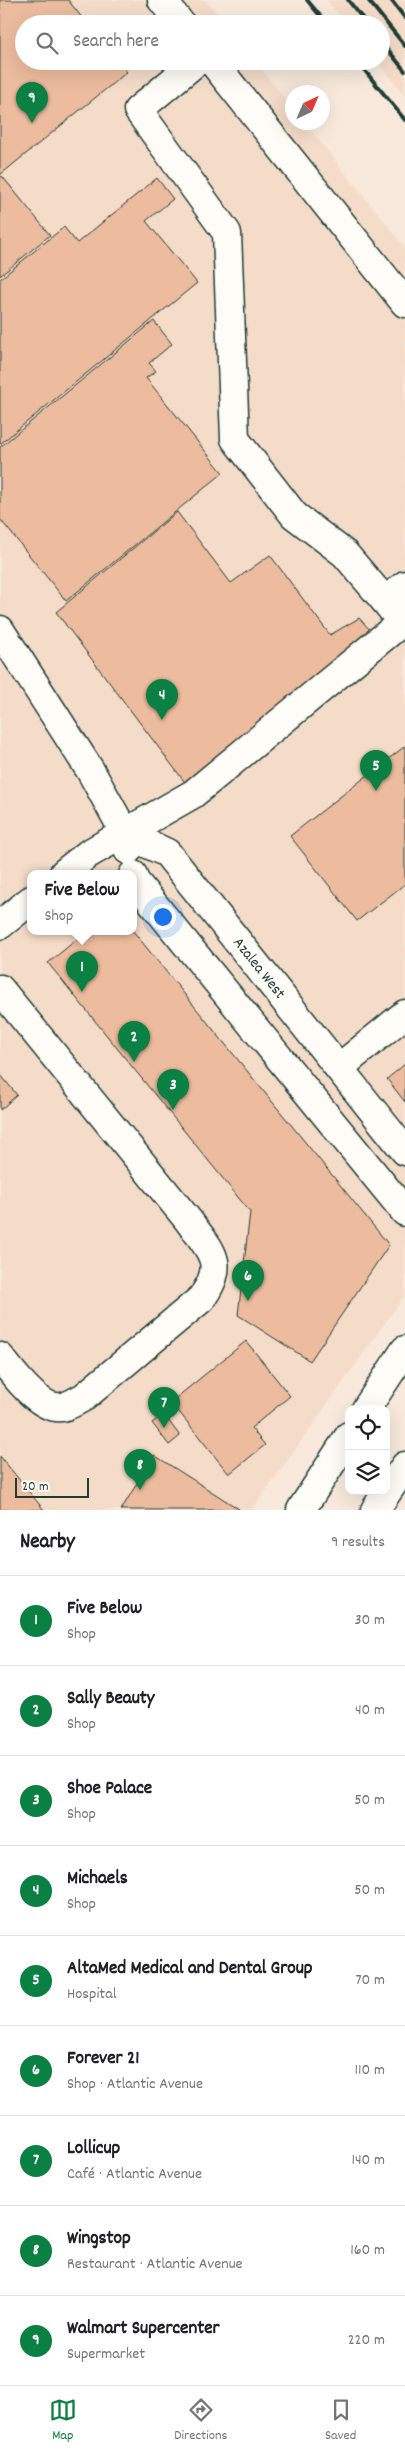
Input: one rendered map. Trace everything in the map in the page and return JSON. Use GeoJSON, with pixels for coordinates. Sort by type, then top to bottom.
{"type":"FeatureCollection","features":[{"type":"Feature","properties":{"kind":"main road"},"geometry":{"type":"LineString","coordinates":[[162,0],[174,15]]}},
{"type":"Feature","properties":{"kind":"main road"},"geometry":{"type":"LineString","coordinates":[[68,870],[88,854],[193,794],[404,624],[395,593],[294,515],[235,439],[227,233],[138,110],[186,70]]}},
{"type":"Feature","properties":{"kind":"main road"},"geometry":{"type":"LineString","coordinates":[[219,70],[405,303]]}},
{"type":"Feature","properties":{"kind":"main road"},"geometry":{"type":"LineString","coordinates":[[0,630],[80,754],[125,833],[132,870]]}},
{"type":"Feature","properties":{"kind":"main road","name":"Azalea West"},"geometry":{"type":"LineString","coordinates":[[125,833],[167,853],[405,1151]]}},
{"type":"Feature","properties":{"kind":"main road"},"geometry":{"type":"LineString","coordinates":[[137,884],[405,1212]]}},
{"type":"Feature","properties":{"kind":"main road"},"geometry":{"type":"LineString","coordinates":[[0,925],[27,903]]}},
{"type":"Feature","properties":{"kind":"main road"},"geometry":{"type":"LineString","coordinates":[[0,989],[188,1220],[214,1256],[215,1271],[211,1286],[201,1299],[84,1397],[65,1407],[46,1404],[28,1391],[0,1357]]}},
{"type":"Feature","properties":{"kind":"main road"},"geometry":{"type":"LineString","coordinates":[[339,1068],[405,1014]]}},
{"type":"Feature","properties":{"kind":"main road"},"geometry":{"type":"LineString","coordinates":[[369,1405],[405,1350]]}},
{"type":"Feature","properties":{"kind":"main road"},"geometry":{"type":"LineString","coordinates":[[301,1510],[345,1442]]}},
{"type":"Feature","properties":{"kind":"main road"},"geometry":{"type":"LineString","coordinates":[[375,1510],[405,1466]]}},
{"type":"Feature","properties":{"kind":"shaded area"},"geometry":{"type":"Polygon","coordinates":[[[0,0],[206,0],[218,15],[15,15],[15,70],[262,70],[285,99],[285,130],[311,130],[405,247],[405,1295],[252,1510],[0,1510],[0,0]]]}},
{"type":"Feature","properties":{"kind":"shaded area"},"geometry":{"type":"Polygon","coordinates":[[[327,0],[405,0],[405,96],[384,70],[390,70],[390,15],[339,15],[327,0]]]}},
{"type":"Feature","properties":{"kind":"building"},"geometry":{"type":"Polygon","coordinates":[[[0,0],[68,0],[80,15],[15,15],[15,70],[125,70],[127,72],[0,175],[0,0]]]}},
{"type":"Feature","properties":{"kind":"building"},"geometry":{"type":"Polygon","coordinates":[[[2,176],[50,235],[0,276],[0,178],[2,176]]]}},
{"type":"Feature","properties":{"kind":"building"},"geometry":{"type":"Polygon","coordinates":[[[157,178],[173,199],[146,221],[197,283],[0,444],[0,279],[64,227],[77,243],[157,178]]]}},
{"type":"Feature","properties":{"kind":"building"},"geometry":{"type":"Polygon","coordinates":[[[154,321],[172,344],[149,363],[156,371],[146,378],[223,473],[66,601],[0,519],[0,447],[154,321]]]}},
{"type":"Feature","properties":{"kind":"building"},"geometry":{"type":"Polygon","coordinates":[[[177,512],[231,583],[270,555],[330,635],[359,618],[371,631],[187,785],[56,612],[177,512]]]}},
{"type":"Feature","properties":{"kind":"building"},"geometry":{"type":"Polygon","coordinates":[[[405,746],[405,884],[357,921],[290,836],[405,746]]]}},
{"type":"Feature","properties":{"kind":"building"},"geometry":{"type":"Polygon","coordinates":[[[82,935],[136,935],[389,1245],[310,1361],[238,1315],[250,1212],[48,963],[82,935]]]}},
{"type":"Feature","properties":{"kind":"building"},"geometry":{"type":"Polygon","coordinates":[[[405,1064],[405,1102],[387,1079],[405,1064]]]}},
{"type":"Feature","properties":{"kind":"building"},"geometry":{"type":"Polygon","coordinates":[[[0,1074],[17,1095],[0,1110],[0,1074]]]}},
{"type":"Feature","properties":{"kind":"building"},"geometry":{"type":"Polygon","coordinates":[[[246,1341],[290,1396],[251,1428],[265,1445],[229,1474],[171,1402],[246,1341]]]}},
{"type":"Feature","properties":{"kind":"building"},"geometry":{"type":"Polygon","coordinates":[[[158,1418],[163,1424],[168,1420],[180,1436],[169,1445],[152,1423],[158,1418]]]}},
{"type":"Feature","properties":{"kind":"building"},"geometry":{"type":"Polygon","coordinates":[[[154,1455],[239,1509],[121,1510],[154,1455]]]}},
{"type":"Feature","properties":{"kind":"building"},"geometry":{"type":"Polygon","coordinates":[[[0,1456],[44,1510],[0,1510],[0,1456]]]}},
{"type":"Feature","properties":{"kind":"railway"},"geometry":{"type":"LineString","coordinates":[[307,0],[320,15]]}},
{"type":"Feature","properties":{"kind":"railway"},"geometry":{"type":"LineString","coordinates":[[348,0],[360,15]]}},
{"type":"Feature","properties":{"kind":"railway"},"geometry":{"type":"LineString","coordinates":[[368,0],[380,15]]}},
{"type":"Feature","properties":{"kind":"railway"},"geometry":{"type":"LineString","coordinates":[[391,0],[405,18]]}},
{"type":"Feature","properties":{"kind":"railway"},"geometry":{"type":"LineString","coordinates":[[390,27],[405,46]]}},
{"type":"Feature","properties":{"kind":"railway"},"geometry":{"type":"LineString","coordinates":[[390,52],[405,71]]}},
{"type":"Feature","properties":{"kind":"railway"},"geometry":{"type":"LineString","coordinates":[[364,70],[405,120]]}},
{"type":"Feature","properties":{"kind":"place","name":"Walmart Supercenter"},"geometry":{"type":"Point","coordinates":[32,123]}},
{"type":"Feature","properties":{"kind":"place","name":"Michaels"},"geometry":{"type":"Point","coordinates":[162,720]}},
{"type":"Feature","properties":{"kind":"place","name":"AltaMed Medical and Dental Group"},"geometry":{"type":"Point","coordinates":[376,791]}},
{"type":"Feature","properties":{"kind":"place","name":"Five Below"},"geometry":{"type":"Point","coordinates":[82,992]}},
{"type":"Feature","properties":{"kind":"place","name":"Sally Beauty"},"geometry":{"type":"Point","coordinates":[134,1062]}},
{"type":"Feature","properties":{"kind":"place","name":"Shoe Palace"},"geometry":{"type":"Point","coordinates":[173,1110]}},
{"type":"Feature","properties":{"kind":"place","name":"Forever 21"},"geometry":{"type":"Point","coordinates":[248,1301]}},
{"type":"Feature","properties":{"kind":"place","name":"Lollicup"},"geometry":{"type":"Point","coordinates":[164,1428]}},
{"type":"Feature","properties":{"kind":"place","name":"Wingstop"},"geometry":{"type":"Point","coordinates":[140,1490]}}]}
